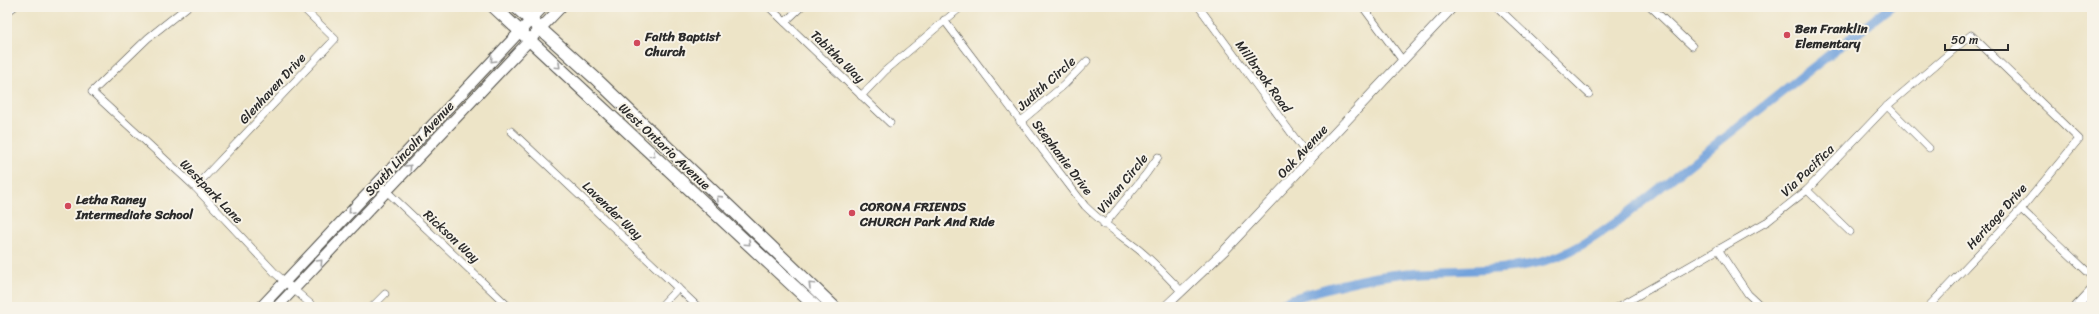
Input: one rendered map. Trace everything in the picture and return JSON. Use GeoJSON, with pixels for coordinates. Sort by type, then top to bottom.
{"type":"FeatureCollection","features":[{"type":"Feature","properties":{"kind":"main road","name":"West Ontario Avenue"},"geometry":{"type":"LineString","coordinates":[[494,7],[816,307]]}},
{"type":"Feature","properties":{"kind":"main road","name":"West Ontario Avenue"},"geometry":{"type":"LineString","coordinates":[[516,7],[594,78],[834,307]]}},
{"type":"Feature","properties":{"kind":"main road","name":"South Lincoln Avenue"},"geometry":{"type":"LineString","coordinates":[[261,307],[543,7]]}},
{"type":"Feature","properties":{"kind":"main road","name":"South Lincoln Avenue"},"geometry":{"type":"LineString","coordinates":[[277,307],[561,7]]}},
{"type":"Feature","properties":{"kind":"street"},"geometry":{"type":"LineString","coordinates":[[7,12],[14,7]]}},
{"type":"Feature","properties":{"kind":"street","name":"Westpark Lane"},"geometry":{"type":"LineString","coordinates":[[187,7],[148,38],[92,92],[195,187],[239,236],[284,282],[314,307]]}},
{"type":"Feature","properties":{"kind":"street","name":"Glenhaven Drive"},"geometry":{"type":"LineString","coordinates":[[195,187],[335,39],[302,7]]}},
{"type":"Feature","properties":{"kind":"street","name":"Tabitha Way"},"geometry":{"type":"LineString","coordinates":[[769,7],[890,123]]}},
{"type":"Feature","properties":{"kind":"street"},"geometry":{"type":"LineString","coordinates":[[786,22],[801,7]]}},
{"type":"Feature","properties":{"kind":"street"},"geometry":{"type":"LineString","coordinates":[[861,96],[885,71],[961,7]]}},
{"type":"Feature","properties":{"kind":"street","name":"Millbrook Road"},"geometry":{"type":"LineString","coordinates":[[1198,7],[1311,160]]}},
{"type":"Feature","properties":{"kind":"street"},"geometry":{"type":"LineString","coordinates":[[1363,7],[1403,61]]}},
{"type":"Feature","properties":{"kind":"street","name":"Oak Avenue"},"geometry":{"type":"LineString","coordinates":[[1165,307],[1225,250],[1453,7]]}},
{"type":"Feature","properties":{"kind":"street"},"geometry":{"type":"LineString","coordinates":[[1497,7],[1589,94]]}},
{"type":"Feature","properties":{"kind":"street"},"geometry":{"type":"LineString","coordinates":[[1651,7],[1692,46]]}},
{"type":"Feature","properties":{"kind":"street","name":"Stephanie Drive"},"geometry":{"type":"LineString","coordinates":[[944,20],[1068,186],[1085,206],[1104,225],[1138,249],[1160,268],[1181,291]]}},
{"type":"Feature","properties":{"kind":"street","name":"Via Pacifica"},"geometry":{"type":"LineString","coordinates":[[1618,307],[1718,248],[1768,222],[1807,190],[1887,106],[1971,35],[2079,139]]}},
{"type":"Feature","properties":{"kind":"street","name":"Judith Circle"},"geometry":{"type":"LineString","coordinates":[[1020,122],[1064,85],[1087,61]]}},
{"type":"Feature","properties":{"kind":"street"},"geometry":{"type":"LineString","coordinates":[[1887,106],[1929,148]]}},
{"type":"Feature","properties":{"kind":"street","name":"Lavender Way"},"geometry":{"type":"LineString","coordinates":[[511,131],[552,167],[698,307]]}},
{"type":"Feature","properties":{"kind":"street","name":"Heritage Drive"},"geometry":{"type":"LineString","coordinates":[[1928,307],[2021,209],[2079,139]]}},
{"type":"Feature","properties":{"kind":"street","name":"Vivian Circle"},"geometry":{"type":"LineString","coordinates":[[1104,225],[1158,157]]}},
{"type":"Feature","properties":{"kind":"street","name":"Rickson Way"},"geometry":{"type":"LineString","coordinates":[[378,183],[509,307]]}},
{"type":"Feature","properties":{"kind":"street"},"geometry":{"type":"LineString","coordinates":[[1807,190],[1850,232]]}},
{"type":"Feature","properties":{"kind":"street"},"geometry":{"type":"LineString","coordinates":[[2021,209],[2092,276]]}},
{"type":"Feature","properties":{"kind":"street"},"geometry":{"type":"LineString","coordinates":[[1718,248],[1748,294],[1762,307]]}},
{"type":"Feature","properties":{"kind":"street"},"geometry":{"type":"LineString","coordinates":[[660,307],[678,288]]}},
{"type":"Feature","properties":{"kind":"street"},"geometry":{"type":"LineString","coordinates":[[2076,307],[2092,290]]}},
{"type":"Feature","properties":{"kind":"street"},"geometry":{"type":"LineString","coordinates":[[372,307],[385,294]]}},
{"type":"Feature","properties":{"kind":"waterway"},"geometry":{"type":"LineString","coordinates":[[1270,307],[1304,295],[1355,281],[1408,273],[1508,268],[1552,259],[1574,249],[1604,231],[1623,217],[1890,7]]}},
{"type":"Feature","properties":{"kind":"place","name":"Ben Franklin Elementary"},"geometry":{"type":"Point","coordinates":[1787,35]}},
{"type":"Feature","properties":{"kind":"place","name":"Faith Baptist Church"},"geometry":{"type":"Point","coordinates":[637,43]}},
{"type":"Feature","properties":{"kind":"place","name":"Letha Raney Intermediate School"},"geometry":{"type":"Point","coordinates":[68,206]}},
{"type":"Feature","properties":{"kind":"place","name":"CORONA FRIENDS CHURCH Park And Ride"},"geometry":{"type":"Point","coordinates":[852,213]}}]}
